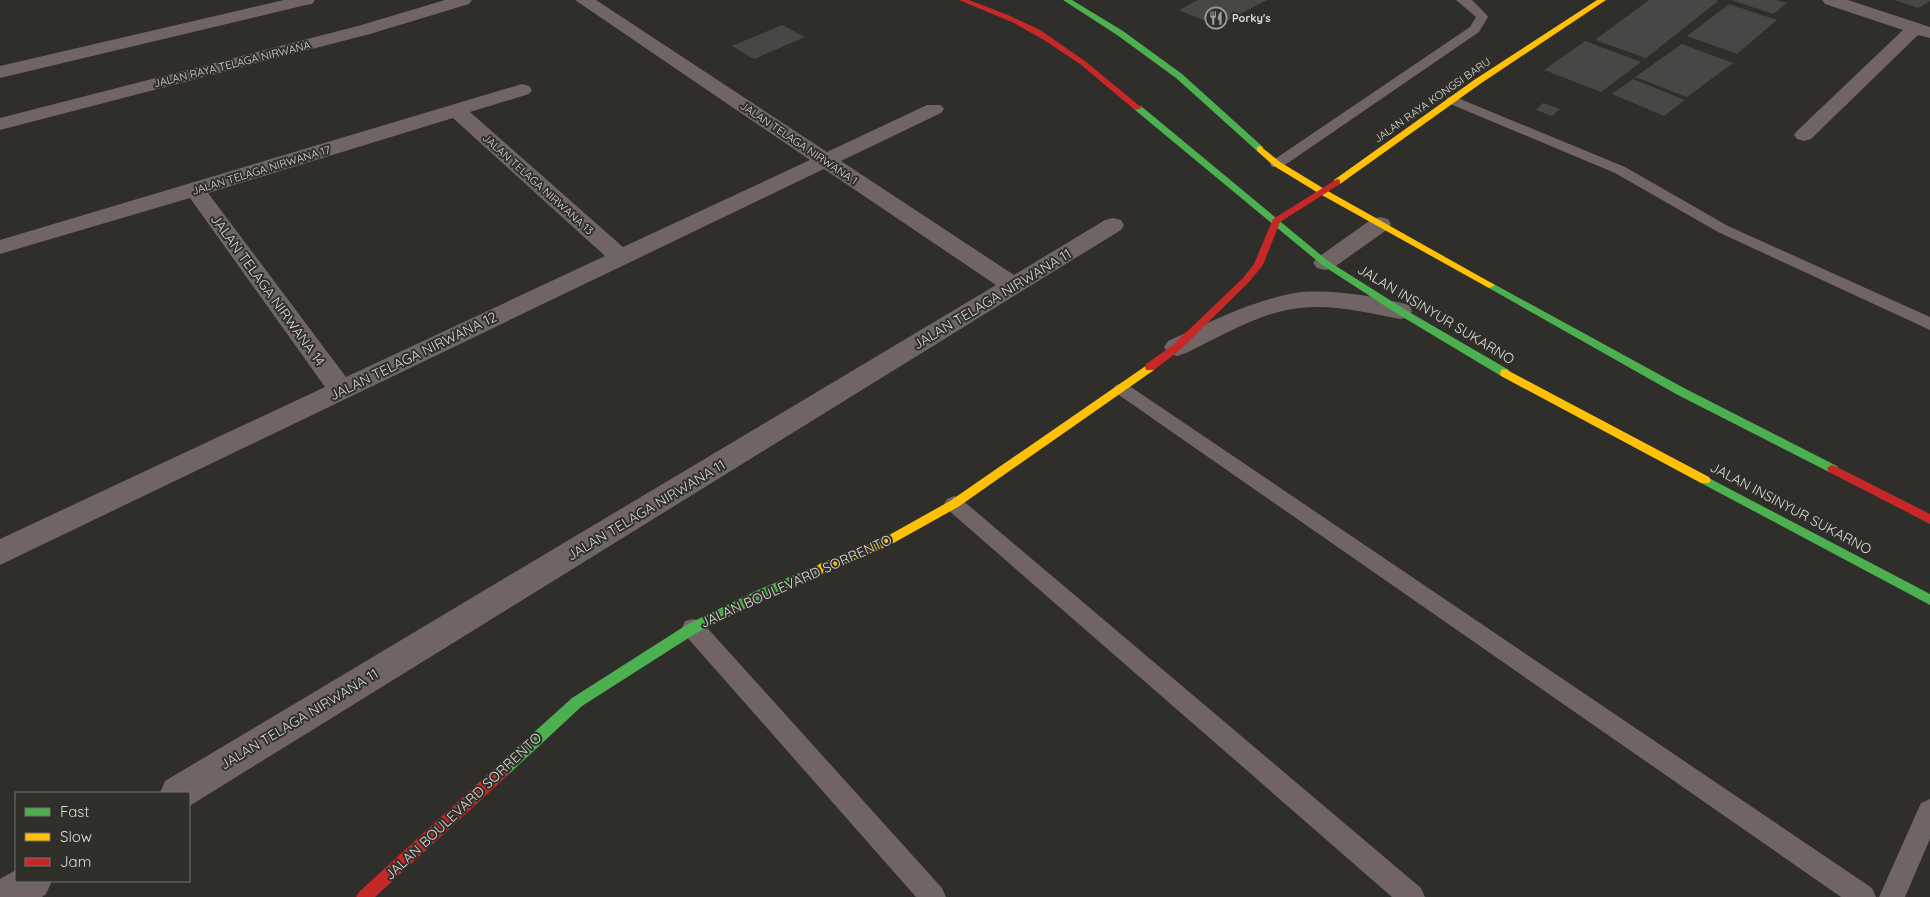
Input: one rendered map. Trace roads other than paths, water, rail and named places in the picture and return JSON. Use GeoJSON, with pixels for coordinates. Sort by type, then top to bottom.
{"type":"FeatureCollection","features":[{"type":"Feature","properties":{"kind":"main road","name":"JALAN INSINYUR SUKARNO"},"geometry":{"type":"LineString","coordinates":[[963,0],[998,13],[1046,37],[1092,71],[1325,263],[1400,312],[1515,379],[1784,520],[1930,600]]}},
{"type":"Feature","properties":{"kind":"main road"},"geometry":{"type":"LineString","coordinates":[[1067,0],[1120,33],[1179,76],[1277,164],[1323,192],[1680,391],[1930,519]]}},
{"type":"Feature","properties":{"kind":"main road","name":"JALAN RAYA KONGSI BARU"},"geometry":{"type":"LineString","coordinates":[[1276,221],[1323,192],[1453,100],[1602,0]]}},
{"type":"Feature","properties":{"kind":"main road","name":"JALAN BOULEVARD SORRENTO"},"geometry":{"type":"LineString","coordinates":[[364,897],[577,702],[693,628],[762,594],[886,542],[954,504],[1122,389],[1177,347],[1246,280],[1258,265],[1276,221]]}},
{"type":"Feature","properties":{"kind":"street"},"geometry":{"type":"LineString","coordinates":[[0,72],[306,0]]}},
{"type":"Feature","properties":{"kind":"street","name":"JALAN RAYA TELAGA NIRWANA"},"geometry":{"type":"LineString","coordinates":[[0,124],[364,30],[463,0]]}},
{"type":"Feature","properties":{"kind":"street","name":"JALAN TELAGA NIRWANA 1"},"geometry":{"type":"LineString","coordinates":[[584,0],[1014,286]]}},
{"type":"Feature","properties":{"kind":"street"},"geometry":{"type":"LineString","coordinates":[[1832,0],[1923,30]]}},
{"type":"Feature","properties":{"kind":"street"},"geometry":{"type":"LineString","coordinates":[[1804,135],[1923,30]]}},
{"type":"Feature","properties":{"kind":"street","name":"JALAN TELAGA NIRWANA 17"},"geometry":{"type":"LineString","coordinates":[[0,247],[195,190],[522,90]]}},
{"type":"Feature","properties":{"kind":"street","name":"JALAN TELAGA NIRWANA 12"},"geometry":{"type":"LineString","coordinates":[[0,552],[934,109]]}},
{"type":"Feature","properties":{"kind":"street","name":"JALAN TELAGA NIRWANA 13"},"geometry":{"type":"LineString","coordinates":[[456,111],[620,257]]}},
{"type":"Feature","properties":{"kind":"street","name":"JALAN TELAGA NIRWANA 14"},"geometry":{"type":"LineString","coordinates":[[195,190],[341,390]]}},
{"type":"Feature","properties":{"kind":"street"},"geometry":{"type":"LineString","coordinates":[[1325,263],[1380,224]]}},
{"type":"Feature","properties":{"kind":"street","name":"JALAN TELAGA NIRWANA 11"},"geometry":{"type":"LineString","coordinates":[[180,792],[1113,225]]}},
{"type":"Feature","properties":{"kind":"street","name":"JALAN BOULEVARD SORRENTO"},"geometry":{"type":"LineString","coordinates":[[1177,347],[1254,313],[1288,302],[1334,300],[1400,312]]}},
{"type":"Feature","properties":{"kind":"street"},"geometry":{"type":"LineString","coordinates":[[6,897],[31,882]]}},
{"type":"Feature","properties":{"kind":"lane"},"geometry":{"type":"LineString","coordinates":[[1277,164],[1475,29],[1482,17],[1467,2],[1462,0]]}},
{"type":"Feature","properties":{"kind":"lane"},"geometry":{"type":"LineString","coordinates":[[1453,100],[1620,170],[1723,229],[1930,324]]}},
{"type":"Feature","properties":{"kind":"lane"},"geometry":{"type":"LineString","coordinates":[[1122,389],[1863,897]]}},
{"type":"Feature","properties":{"kind":"lane"},"geometry":{"type":"LineString","coordinates":[[954,504],[1412,897]]}},
{"type":"Feature","properties":{"kind":"lane"},"geometry":{"type":"LineString","coordinates":[[693,628],[933,897]]}},
{"type":"Feature","properties":{"kind":"lane"},"geometry":{"type":"LineString","coordinates":[[1892,897],[1930,811]]}},
{"type":"Feature","properties":{"kind":"place","name":"Porky's"},"geometry":{"type":"Point","coordinates":[1216,18]}}]}
